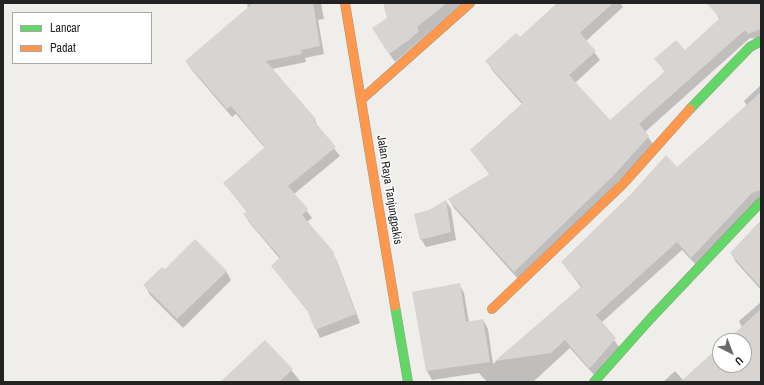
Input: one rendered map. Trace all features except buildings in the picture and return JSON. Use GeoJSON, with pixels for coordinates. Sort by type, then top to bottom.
{"type":"FeatureCollection","features":[{"type":"Feature","properties":{"kind":"street","name":"Jalan Raya Tanjungpakis"},"geometry":{"type":"LineString","coordinates":[[345,3],[408,382]]}},
{"type":"Feature","properties":{"kind":"street"},"geometry":{"type":"LineString","coordinates":[[362,99],[470,3]]}},
{"type":"Feature","properties":{"kind":"street"},"geometry":{"type":"LineString","coordinates":[[492,309],[623,184],[714,83],[750,47],[761,41]]}},
{"type":"Feature","properties":{"kind":"street"},"geometry":{"type":"LineString","coordinates":[[594,382],[651,318],[761,202]]}},
{"type":"Feature","properties":{"kind":"traffic: fast"},"geometry":{"type":"LineString","coordinates":[[690,109],[750,47],[761,41]]}},
{"type":"Feature","properties":{"kind":"traffic: fast"},"geometry":{"type":"LineString","coordinates":[[594,382],[651,318],[761,202]]}},
{"type":"Feature","properties":{"kind":"traffic: fast"},"geometry":{"type":"LineString","coordinates":[[395,306],[408,382]]}},
{"type":"Feature","properties":{"kind":"traffic: slow"},"geometry":{"type":"LineString","coordinates":[[345,3],[395,306]]}},
{"type":"Feature","properties":{"kind":"traffic: slow"},"geometry":{"type":"LineString","coordinates":[[362,99],[470,3]]}},
{"type":"Feature","properties":{"kind":"traffic: slow"},"geometry":{"type":"LineString","coordinates":[[492,309],[623,184],[690,109]]}}]}
